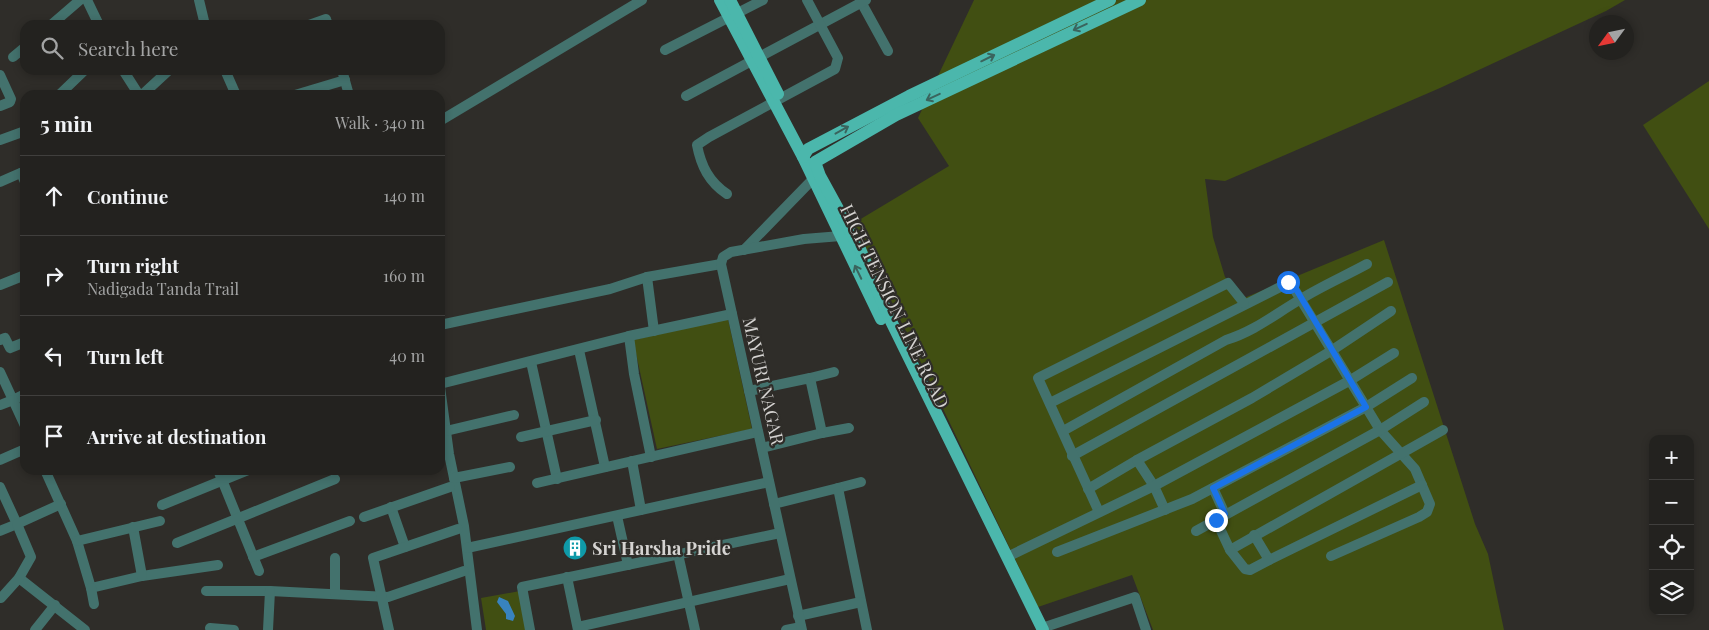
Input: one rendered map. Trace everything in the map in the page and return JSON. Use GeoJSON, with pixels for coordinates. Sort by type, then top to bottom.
{"type":"FeatureCollection","features":[{"type":"Feature","properties":{"kind":"main road"},"geometry":{"type":"LineString","coordinates":[[720,0],[733,15],[756,60]]}},
{"type":"Feature","properties":{"kind":"main road"},"geometry":{"type":"LineString","coordinates":[[730,0],[733,15]]}},
{"type":"Feature","properties":{"kind":"main road"},"geometry":{"type":"LineString","coordinates":[[846,234],[814,166],[817,159],[896,115],[1096,13],[1110,0]]}},
{"type":"Feature","properties":{"kind":"main road"},"geometry":{"type":"LineString","coordinates":[[805,153],[909,96],[1096,13],[1140,0]]}},
{"type":"Feature","properties":{"kind":"main road","name":"HIGH TENSION LINE ROAD"},"geometry":{"type":"LineString","coordinates":[[756,60],[805,153],[813,179],[846,234],[887,313],[928,405],[1040,629]]}},
{"type":"Feature","properties":{"kind":"main road","name":"HIGH TENSION LINE ROAD"},"geometry":{"type":"LineString","coordinates":[[928,405],[1007,557],[1040,629]]}},
{"type":"Feature","properties":{"kind":"street"},"geometry":{"type":"LineString","coordinates":[[57,20],[80,0]]}},
{"type":"Feature","properties":{"kind":"street"},"geometry":{"type":"LineString","coordinates":[[87,0],[97,20]]}},
{"type":"Feature","properties":{"kind":"street"},"geometry":{"type":"LineString","coordinates":[[199,0],[204,20]]}},
{"type":"Feature","properties":{"kind":"street"},"geometry":{"type":"LineString","coordinates":[[445,118],[642,0]]}},
{"type":"Feature","properties":{"kind":"street"},"geometry":{"type":"LineString","coordinates":[[665,50],[762,0]]}},
{"type":"Feature","properties":{"kind":"street"},"geometry":{"type":"LineString","coordinates":[[727,194],[716,187],[708,177],[697,145],[709,136],[777,102],[837,68],[838,58],[807,0]]}},
{"type":"Feature","properties":{"kind":"street"},"geometry":{"type":"LineString","coordinates":[[686,96],[756,60],[862,1],[888,51]]}},
{"type":"Feature","properties":{"kind":"street"},"geometry":{"type":"LineString","coordinates":[[13,57],[20,51]]}},
{"type":"Feature","properties":{"kind":"street"},"geometry":{"type":"LineString","coordinates":[[0,75],[11,99],[10,102],[0,106]]}},
{"type":"Feature","properties":{"kind":"street"},"geometry":{"type":"LineString","coordinates":[[64,90],[80,75]]}},
{"type":"Feature","properties":{"kind":"street"},"geometry":{"type":"LineString","coordinates":[[127,75],[138,90]]}},
{"type":"Feature","properties":{"kind":"street"},"geometry":{"type":"LineString","coordinates":[[147,90],[164,75]]}},
{"type":"Feature","properties":{"kind":"street"},"geometry":{"type":"LineString","coordinates":[[227,75],[234,90]]}},
{"type":"Feature","properties":{"kind":"street"},"geometry":{"type":"LineString","coordinates":[[317,90],[343,75],[348,90]]}},
{"type":"Feature","properties":{"kind":"street"},"geometry":{"type":"LineString","coordinates":[[0,140],[20,133]]}},
{"type":"Feature","properties":{"kind":"street"},"geometry":{"type":"LineString","coordinates":[[0,182],[20,176]]}},
{"type":"Feature","properties":{"kind":"street"},"geometry":{"type":"LineString","coordinates":[[743,250],[813,179]]}},
{"type":"Feature","properties":{"kind":"street"},"geometry":{"type":"LineString","coordinates":[[445,324],[610,288],[647,277],[721,264],[726,254],[743,250],[804,238],[846,234]]}},
{"type":"Feature","properties":{"kind":"street","name":"MAYURI NAGAR"},"geometry":{"type":"LineString","coordinates":[[721,264],[801,628]]}},
{"type":"Feature","properties":{"kind":"street"},"geometry":{"type":"LineString","coordinates":[[1063,432],[1226,340],[1245,334],[1269,321],[1300,299],[1367,264]]}},
{"type":"Feature","properties":{"kind":"street"},"geometry":{"type":"LineString","coordinates":[[0,285],[20,277]]}},
{"type":"Feature","properties":{"kind":"street"},"geometry":{"type":"LineString","coordinates":[[647,277],[654,331]]}},
{"type":"Feature","properties":{"kind":"street"},"geometry":{"type":"LineString","coordinates":[[1050,403],[1244,303],[1288,282],[1293,284],[1331,352],[1380,430],[1415,469],[1430,504],[1427,512],[1331,556]]}},
{"type":"Feature","properties":{"kind":"street"},"geometry":{"type":"LineString","coordinates":[[1072,456],[1315,324],[1388,282]]}},
{"type":"Feature","properties":{"kind":"street"},"geometry":{"type":"LineString","coordinates":[[1099,512],[1038,378],[1228,283],[1244,303]]}},
{"type":"Feature","properties":{"kind":"street"},"geometry":{"type":"LineString","coordinates":[[1088,489],[1331,352],[1391,311]]}},
{"type":"Feature","properties":{"kind":"street"},"geometry":{"type":"LineString","coordinates":[[445,384],[629,336],[732,314]]}},
{"type":"Feature","properties":{"kind":"street"},"geometry":{"type":"LineString","coordinates":[[629,336],[634,374],[651,457]]}},
{"type":"Feature","properties":{"kind":"street"},"geometry":{"type":"LineString","coordinates":[[0,340],[5,338],[10,348],[20,344]]}},
{"type":"Feature","properties":{"kind":"street"},"geometry":{"type":"LineString","coordinates":[[579,350],[605,467]]}},
{"type":"Feature","properties":{"kind":"street"},"geometry":{"type":"LineString","coordinates":[[1007,557],[1179,473],[1262,426],[1349,381],[1394,352]]}},
{"type":"Feature","properties":{"kind":"street"},"geometry":{"type":"LineString","coordinates":[[530,362],[548,430],[557,479]]}},
{"type":"Feature","properties":{"kind":"street"},"geometry":{"type":"LineString","coordinates":[[0,372],[20,415]]}},
{"type":"Feature","properties":{"kind":"street"},"geometry":{"type":"LineString","coordinates":[[749,391],[834,372]]}},
{"type":"Feature","properties":{"kind":"street"},"geometry":{"type":"LineString","coordinates":[[810,378],[822,433]]}},
{"type":"Feature","properties":{"kind":"street"},"geometry":{"type":"LineString","coordinates":[[1057,552],[1192,499],[1366,407],[1412,378]]}},
{"type":"Feature","properties":{"kind":"street"},"geometry":{"type":"LineString","coordinates":[[0,405],[20,396]]}},
{"type":"Feature","properties":{"kind":"street"},"geometry":{"type":"LineString","coordinates":[[1196,531],[1380,430],[1424,402]]}},
{"type":"Feature","properties":{"kind":"street"},"geometry":{"type":"LineString","coordinates":[[446,431],[514,415]]}},
{"type":"Feature","properties":{"kind":"street"},"geometry":{"type":"LineString","coordinates":[[521,437],[596,420]]}},
{"type":"Feature","properties":{"kind":"street"},"geometry":{"type":"LineString","coordinates":[[445,423],[452,483],[467,548],[477,630]]}},
{"type":"Feature","properties":{"kind":"street"},"geometry":{"type":"LineString","coordinates":[[762,448],[849,428]]}},
{"type":"Feature","properties":{"kind":"street"},"geometry":{"type":"LineString","coordinates":[[1230,550],[1443,430]]}},
{"type":"Feature","properties":{"kind":"street"},"geometry":{"type":"LineString","coordinates":[[537,483],[758,432]]}},
{"type":"Feature","properties":{"kind":"street"},"geometry":{"type":"LineString","coordinates":[[0,460],[20,451]]}},
{"type":"Feature","properties":{"kind":"street"},"geometry":{"type":"LineString","coordinates":[[1137,460],[1154,486],[1165,510]]}},
{"type":"Feature","properties":{"kind":"street"},"geometry":{"type":"LineString","coordinates":[[632,461],[641,510]]}},
{"type":"Feature","properties":{"kind":"street"},"geometry":{"type":"LineString","coordinates":[[364,517],[452,483],[510,466]]}},
{"type":"Feature","properties":{"kind":"street"},"geometry":{"type":"LineString","coordinates":[[47,475],[76,541],[91,588],[94,604]]}},
{"type":"Feature","properties":{"kind":"street"},"geometry":{"type":"LineString","coordinates":[[220,475],[259,571]]}},
{"type":"Feature","properties":{"kind":"street"},"geometry":{"type":"LineString","coordinates":[[162,505],[236,475]]}},
{"type":"Feature","properties":{"kind":"street"},"geometry":{"type":"LineString","coordinates":[[177,543],[336,479]]}},
{"type":"Feature","properties":{"kind":"street"},"geometry":{"type":"LineString","coordinates":[[467,548],[770,482]]}},
{"type":"Feature","properties":{"kind":"street"},"geometry":{"type":"LineString","coordinates":[[774,504],[861,482]]}},
{"type":"Feature","properties":{"kind":"street"},"geometry":{"type":"LineString","coordinates":[[1213,488],[1230,550],[1245,569],[1250,570],[1422,485]]}},
{"type":"Feature","properties":{"kind":"street"},"geometry":{"type":"LineString","coordinates":[[0,487],[31,557],[19,578],[0,598]]}},
{"type":"Feature","properties":{"kind":"street"},"geometry":{"type":"LineString","coordinates":[[838,488],[867,630]]}},
{"type":"Feature","properties":{"kind":"street"},"geometry":{"type":"LineString","coordinates":[[0,531],[61,504]]}},
{"type":"Feature","properties":{"kind":"street"},"geometry":{"type":"LineString","coordinates":[[391,507],[405,547]]}},
{"type":"Feature","properties":{"kind":"street"},"geometry":{"type":"LineString","coordinates":[[617,516],[628,565]]}},
{"type":"Feature","properties":{"kind":"street"},"geometry":{"type":"LineString","coordinates":[[76,541],[160,521]]}},
{"type":"Feature","properties":{"kind":"street"},"geometry":{"type":"LineString","coordinates":[[253,557],[350,521]]}},
{"type":"Feature","properties":{"kind":"street"},"geometry":{"type":"LineString","coordinates":[[133,528],[142,576]]}},
{"type":"Feature","properties":{"kind":"street"},"geometry":{"type":"LineString","coordinates":[[389,630],[373,558],[458,529]]}},
{"type":"Feature","properties":{"kind":"street"},"geometry":{"type":"LineString","coordinates":[[530,630],[522,587],[780,533]]}},
{"type":"Feature","properties":{"kind":"street"},"geometry":{"type":"LineString","coordinates":[[1254,535],[1269,560]]}},
{"type":"Feature","properties":{"kind":"street"},"geometry":{"type":"LineString","coordinates":[[678,554],[695,630]]}},
{"type":"Feature","properties":{"kind":"street"},"geometry":{"type":"LineString","coordinates":[[335,558],[335,594]]}},
{"type":"Feature","properties":{"kind":"street"},"geometry":{"type":"LineString","coordinates":[[91,588],[142,576],[218,565]]}},
{"type":"Feature","properties":{"kind":"street"},"geometry":{"type":"LineString","coordinates":[[206,590],[270,591],[381,597],[396,595],[464,571]]}},
{"type":"Feature","properties":{"kind":"street"},"geometry":{"type":"LineString","coordinates":[[567,577],[578,628],[790,579]]}},
{"type":"Feature","properties":{"kind":"street"},"geometry":{"type":"LineString","coordinates":[[19,578],[85,630]]}},
{"type":"Feature","properties":{"kind":"street"},"geometry":{"type":"LineString","coordinates":[[268,630],[270,591]]}},
{"type":"Feature","properties":{"kind":"street"},"geometry":{"type":"LineString","coordinates":[[1040,629],[1135,597],[1146,630]]}},
{"type":"Feature","properties":{"kind":"street"},"geometry":{"type":"LineString","coordinates":[[798,616],[861,602]]}},
{"type":"Feature","properties":{"kind":"street"},"geometry":{"type":"LineString","coordinates":[[35,630],[55,605]]}},
{"type":"Feature","properties":{"kind":"street"},"geometry":{"type":"LineString","coordinates":[[210,628],[234,630]]}},
{"type":"Feature","properties":{"kind":"street"},"geometry":{"type":"LineString","coordinates":[[786,630],[801,628]]}},
{"type":"Feature","properties":{"kind":"green space"},"geometry":{"type":"Polygon","coordinates":[[[974,0],[1625,0],[1597,15],[1589,15],[1589,19],[1440,88],[1225,181],[1205,179],[1213,237],[1225,277],[1244,298],[1384,240],[1475,524],[1488,554],[1504,630],[1153,630],[1132,575],[1038,607],[854,223],[949,166],[918,118],[974,0]]]}},
{"type":"Feature","properties":{"kind":"green space"},"geometry":{"type":"Polygon","coordinates":[[[1709,81],[1709,229],[1643,125],[1709,81]]]}},
{"type":"Feature","properties":{"kind":"green space"},"geometry":{"type":"Polygon","coordinates":[[[728,319],[752,429],[657,449],[633,340],[728,319]]]}},
{"type":"Feature","properties":{"kind":"green space"},"geometry":{"type":"Polygon","coordinates":[[[520,591],[528,630],[486,630],[481,598],[520,591]]]}},
{"type":"Feature","properties":{"kind":"water"},"geometry":{"type":"Polygon","coordinates":[[[499,597],[508,601],[515,616],[513,621],[506,619],[506,614],[497,602],[499,597]]]}},
{"type":"Feature","properties":{"kind":"place","name":"Sri Harsha Pride"},"geometry":{"type":"Point","coordinates":[575,548]}},
{"type":"Feature","properties":{"kind":"route"},"geometry":{"type":"LineString","coordinates":[[1216,520],[1225,514],[1213,488],[1366,407],[1300,299],[1293,284],[1288,282]]}}]}
